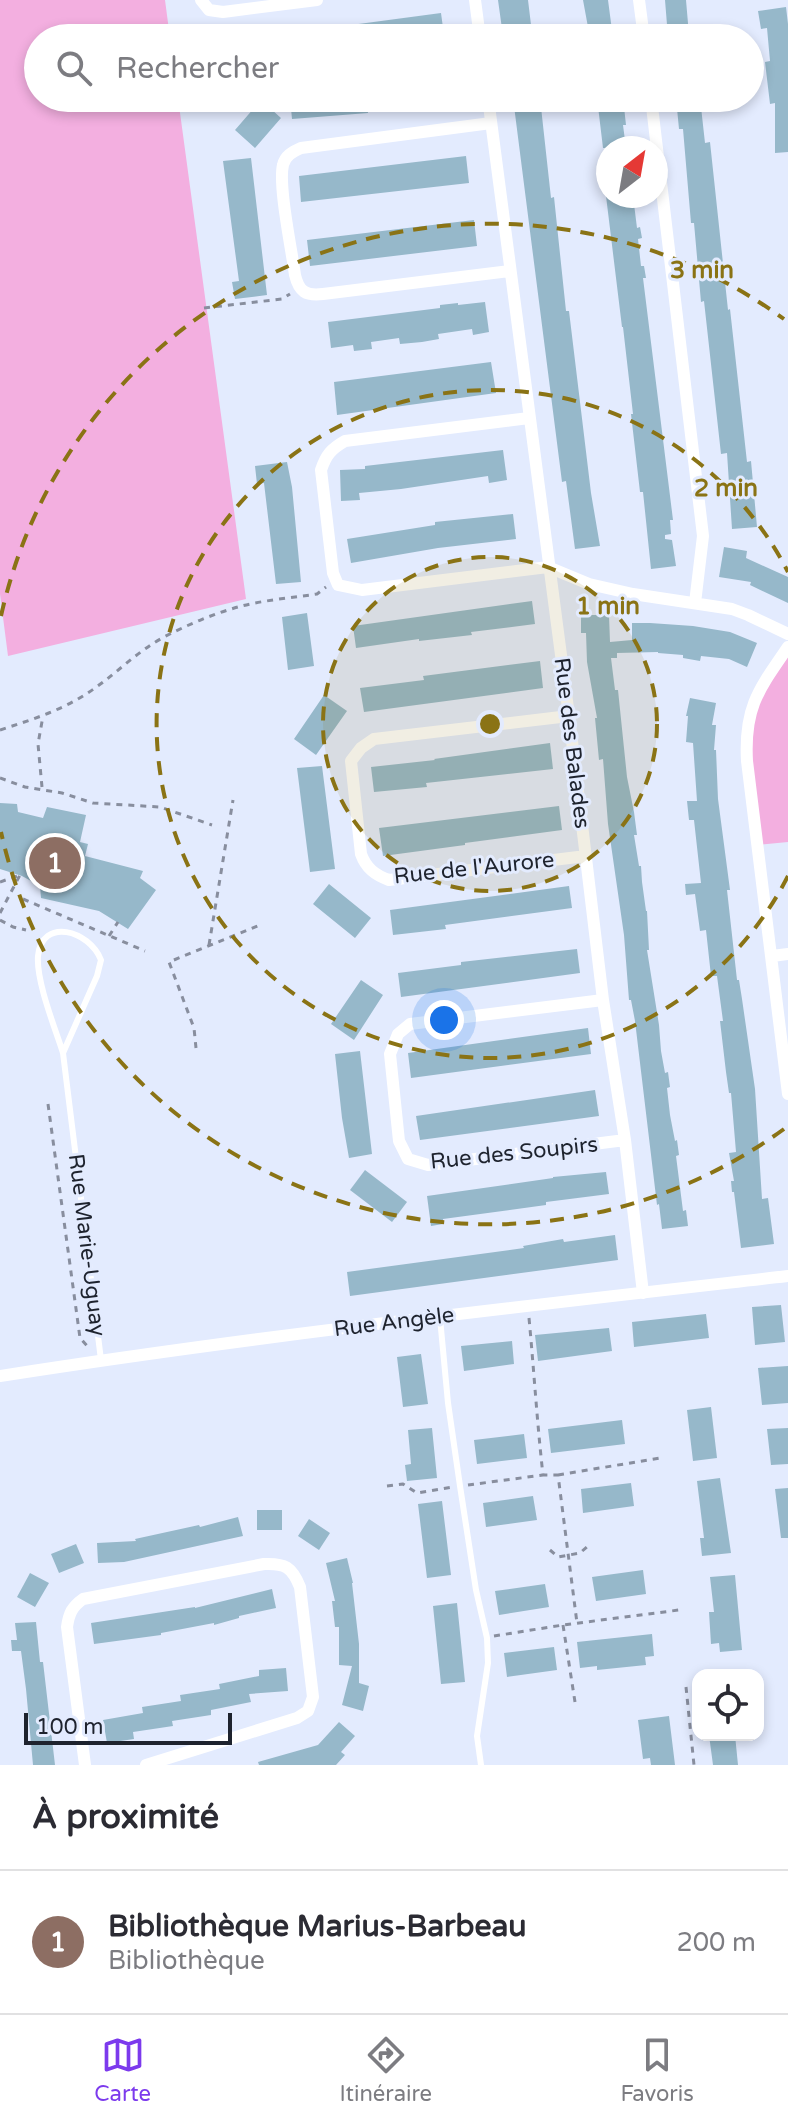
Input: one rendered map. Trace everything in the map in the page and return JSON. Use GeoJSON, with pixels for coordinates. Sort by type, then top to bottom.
{"type":"FeatureCollection","features":[{"type":"Feature","properties":{"kind":"street"},"geometry":{"type":"LineString","coordinates":[[201,0],[209,10],[223,12],[317,0]]}},
{"type":"Feature","properties":{"kind":"street"},"geometry":{"type":"LineString","coordinates":[[475,0],[478,24]]}},
{"type":"Feature","properties":{"kind":"street"},"geometry":{"type":"LineString","coordinates":[[639,0],[642,24]]}},
{"type":"Feature","properties":{"kind":"street","name":"Rue des Balades"},"geometry":{"type":"LineString","coordinates":[[490,112],[643,1293]]}},
{"type":"Feature","properties":{"kind":"street"},"geometry":{"type":"LineString","coordinates":[[653,112],[703,536],[695,603]]}},
{"type":"Feature","properties":{"kind":"street"},"geometry":{"type":"LineString","coordinates":[[491,123],[307,147],[290,153],[282,168],[282,183],[295,275],[299,289],[306,295],[510,271]]}},
{"type":"Feature","properties":{"kind":"street"},"geometry":{"type":"LineString","coordinates":[[529,418],[345,441],[331,448],[321,470],[333,573],[338,585],[362,590],[548,567],[589,584],[732,609],[788,634]]}},
{"type":"Feature","properties":{"kind":"street"},"geometry":{"type":"LineString","coordinates":[[788,647],[754,700],[746,738],[788,1094]]}},
{"type":"Feature","properties":{"kind":"street","name":"Rue de l'Aurore"},"geometry":{"type":"LineString","coordinates":[[569,716],[374,739],[361,748],[351,761],[361,854],[364,863],[377,876],[389,880],[586,856]]}},
{"type":"Feature","properties":{"kind":"street"},"geometry":{"type":"LineString","coordinates":[[772,956],[788,954]]}},
{"type":"Feature","properties":{"kind":"street","name":"Rue des Soupirs"},"geometry":{"type":"LineString","coordinates":[[603,1000],[410,1024],[398,1034],[390,1054],[399,1141],[408,1159],[428,1165],[625,1140]]}},
{"type":"Feature","properties":{"kind":"street","name":"Rue Angèle"},"geometry":{"type":"LineString","coordinates":[[0,1376],[101,1360],[439,1317],[788,1276]]}},
{"type":"Feature","properties":{"kind":"street"},"geometry":{"type":"LineString","coordinates":[[85,1765],[67,1627],[73,1606],[83,1599],[264,1564],[287,1565],[300,1587],[313,1697],[308,1711],[297,1718],[146,1765]]}},
{"type":"Feature","properties":{"kind":"lane","name":"Rue Marie-Uguay"},"geometry":{"type":"LineString","coordinates":[[63,1053],[101,960],[93,945],[68,932],[59,932],[47,938],[38,957],[63,1053],[101,1360]]}},
{"type":"Feature","properties":{"kind":"lane"},"geometry":{"type":"LineString","coordinates":[[439,1317],[460,1486],[476,1590],[487,1638],[488,1663],[477,1736],[481,1765]]}},
{"type":"Feature","properties":{"kind":"path"},"geometry":{"type":"LineString","coordinates":[[204,308],[282,299],[299,289]]}},
{"type":"Feature","properties":{"kind":"path"},"geometry":{"type":"LineString","coordinates":[[0,730],[43,716],[74,701],[96,688],[136,655],[192,625],[239,607],[317,594],[324,588]]}},
{"type":"Feature","properties":{"kind":"path"},"geometry":{"type":"LineString","coordinates":[[42,789],[38,744],[43,716]]}},
{"type":"Feature","properties":{"kind":"path"},"geometry":{"type":"LineString","coordinates":[[0,778],[93,803],[160,807],[212,825]]}},
{"type":"Feature","properties":{"kind":"path"},"geometry":{"type":"LineString","coordinates":[[209,945],[233,800]]}},
{"type":"Feature","properties":{"kind":"path"},"geometry":{"type":"LineString","coordinates":[[0,882],[20,875],[0,913]]}},
{"type":"Feature","properties":{"kind":"path"},"geometry":{"type":"LineString","coordinates":[[23,899],[145,951]]}},
{"type":"Feature","properties":{"kind":"path"},"geometry":{"type":"LineString","coordinates":[[0,920],[26,930]]}},
{"type":"Feature","properties":{"kind":"path"},"geometry":{"type":"LineString","coordinates":[[109,936],[118,922]]}},
{"type":"Feature","properties":{"kind":"path"},"geometry":{"type":"LineString","coordinates":[[196,1048],[194,1028],[169,962],[260,925]]}},
{"type":"Feature","properties":{"kind":"path","name":"Rue Marie-Uguay"},"geometry":{"type":"LineString","coordinates":[[48,1104],[80,1338],[101,1360]]}},
{"type":"Feature","properties":{"kind":"path"},"geometry":{"type":"LineString","coordinates":[[528,1306],[543,1475],[660,1458]]}},
{"type":"Feature","properties":{"kind":"path"},"geometry":{"type":"LineString","coordinates":[[558,1475],[577,1623]]}},
{"type":"Feature","properties":{"kind":"path"},"geometry":{"type":"LineString","coordinates":[[550,1550],[558,1557],[580,1553],[589,1545]]}},
{"type":"Feature","properties":{"kind":"path"},"geometry":{"type":"LineString","coordinates":[[487,1638],[679,1610]]}},
{"type":"Feature","properties":{"kind":"path"},"geometry":{"type":"LineString","coordinates":[[563,1625],[575,1702]]}},
{"type":"Feature","properties":{"kind":"path"},"geometry":{"type":"LineString","coordinates":[[686,1687],[694,1765]]}},
{"type":"Feature","properties":{"kind":"shaded area"},"geometry":{"type":"Polygon","coordinates":[[[0,0],[165,0],[168,24],[24,24],[24,112],[180,112],[246,599],[8,656],[0,594],[0,0]]]}},
{"type":"Feature","properties":{"kind":"shaded area"},"geometry":{"type":"Polygon","coordinates":[[[788,647],[788,842],[758,845],[748,717],[788,647]]]}},
{"type":"Feature","properties":{"kind":"building"},"geometry":{"type":"Polygon","coordinates":[[[498,0],[528,0],[531,24],[501,24],[498,0]]]}},
{"type":"Feature","properties":{"kind":"building"},"geometry":{"type":"Polygon","coordinates":[[[583,0],[608,0],[611,24],[587,24],[583,0]]]}},
{"type":"Feature","properties":{"kind":"building"},"geometry":{"type":"Polygon","coordinates":[[[665,0],[686,0],[688,24],[667,24],[665,0]]]}},
{"type":"Feature","properties":{"kind":"building"},"geometry":{"type":"Polygon","coordinates":[[[786,7],[788,152],[775,153],[775,103],[770,104],[765,62],[770,61],[767,28],[760,24],[758,11],[786,7]]]}},
{"type":"Feature","properties":{"kind":"building"},"geometry":{"type":"Polygon","coordinates":[[[441,13],[442,24],[358,24],[441,13]]]}},
{"type":"Feature","properties":{"kind":"building"},"geometry":{"type":"Polygon","coordinates":[[[251,112],[274,112],[281,118],[255,148],[235,130],[251,112]]]}},
{"type":"Feature","properties":{"kind":"building"},"geometry":{"type":"Polygon","coordinates":[[[291,112],[368,112],[368,113],[292,119],[291,112]]]}},
{"type":"Feature","properties":{"kind":"building"},"geometry":{"type":"Polygon","coordinates":[[[515,112],[542,112],[600,546],[575,549],[566,481],[562,482],[515,112]]]}},
{"type":"Feature","properties":{"kind":"building"},"geometry":{"type":"Polygon","coordinates":[[[599,112],[625,112],[626,125],[623,125],[624,136],[602,136],[599,112]]]}},
{"type":"Feature","properties":{"kind":"building"},"geometry":{"type":"Polygon","coordinates":[[[677,112],[702,112],[705,143],[710,142],[728,310],[747,462],[751,461],[757,527],[732,529],[727,453],[721,454],[694,223],[691,223],[683,129],[679,129],[677,112]]]}},
{"type":"Feature","properties":{"kind":"building"},"geometry":{"type":"Polygon","coordinates":[[[466,156],[469,183],[301,202],[299,176],[466,156]]]}},
{"type":"Feature","properties":{"kind":"building"},"geometry":{"type":"Polygon","coordinates":[[[251,158],[267,295],[235,299],[232,282],[239,281],[223,161],[251,158]]]}},
{"type":"Feature","properties":{"kind":"building"},"geometry":{"type":"Polygon","coordinates":[[[607,208],[634,208],[637,228],[640,227],[641,266],[644,266],[646,278],[643,278],[673,520],[670,520],[671,534],[665,535],[665,539],[672,540],[676,566],[651,569],[607,208]]]}},
{"type":"Feature","properties":{"kind":"building"},"geometry":{"type":"Polygon","coordinates":[[[474,220],[477,246],[310,266],[307,240],[474,220]]]}},
{"type":"Feature","properties":{"kind":"building"},"geometry":{"type":"Polygon","coordinates":[[[485,302],[489,332],[473,335],[472,329],[438,334],[439,339],[400,344],[399,338],[371,342],[372,349],[354,351],[353,345],[331,348],[328,322],[440,308],[440,305],[485,302]]]}},
{"type":"Feature","properties":{"kind":"building"},"geometry":{"type":"Polygon","coordinates":[[[491,362],[496,393],[337,415],[334,382],[491,362]]]}},
{"type":"Feature","properties":{"kind":"building"},"geometry":{"type":"Polygon","coordinates":[[[503,450],[507,480],[489,483],[488,476],[359,493],[360,500],[341,501],[340,470],[503,450]]]}},
{"type":"Feature","properties":{"kind":"building"},"geometry":{"type":"Polygon","coordinates":[[[287,462],[301,582],[276,584],[264,483],[257,484],[255,466],[287,462]]]}},
{"type":"Feature","properties":{"kind":"building"},"geometry":{"type":"Polygon","coordinates":[[[513,514],[516,539],[351,563],[347,539],[435,525],[435,522],[513,514]]]}},
{"type":"Feature","properties":{"kind":"building"},"geometry":{"type":"Polygon","coordinates":[[[724,547],[747,551],[746,558],[788,577],[788,603],[750,585],[751,582],[719,577],[724,547]]]}},
{"type":"Feature","properties":{"kind":"building"},"geometry":{"type":"Polygon","coordinates":[[[532,601],[535,624],[471,632],[472,635],[356,648],[353,626],[532,601]]]}},
{"type":"Feature","properties":{"kind":"building"},"geometry":{"type":"Polygon","coordinates":[[[307,613],[314,666],[288,670],[282,617],[307,613]]]}},
{"type":"Feature","properties":{"kind":"building"},"geometry":{"type":"Polygon","coordinates":[[[581,615],[609,615],[610,642],[632,640],[632,623],[650,623],[730,632],[757,643],[747,667],[729,659],[701,656],[700,661],[658,652],[617,653],[617,658],[611,658],[615,690],[618,690],[637,835],[634,835],[647,911],[647,950],[661,1051],[665,1073],[668,1072],[670,1115],[677,1140],[683,1211],[686,1210],[688,1226],[662,1229],[657,1205],[635,1021],[629,1000],[603,759],[599,760],[597,718],[587,662],[586,633],[581,633],[581,615]]]}},
{"type":"Feature","properties":{"kind":"building"},"geometry":{"type":"Polygon","coordinates":[[[540,661],[543,688],[364,712],[360,688],[424,680],[423,676],[540,661]]]}},
{"type":"Feature","properties":{"kind":"building"},"geometry":{"type":"Polygon","coordinates":[[[324,695],[347,711],[316,755],[294,739],[324,695]]]}},
{"type":"Feature","properties":{"kind":"building"},"geometry":{"type":"Polygon","coordinates":[[[690,698],[716,703],[712,725],[716,725],[714,750],[730,890],[727,890],[737,980],[755,1089],[762,1199],[768,1198],[774,1244],[741,1248],[731,1181],[734,1181],[729,1153],[736,1152],[717,976],[711,976],[706,930],[700,931],[695,894],[686,895],[685,884],[701,883],[694,820],[689,820],[687,801],[697,801],[693,743],[686,742],[690,698]]]}},
{"type":"Feature","properties":{"kind":"building"},"geometry":{"type":"Polygon","coordinates":[[[550,743],[553,769],[374,792],[371,767],[550,743]]]}},
{"type":"Feature","properties":{"kind":"building"},"geometry":{"type":"Polygon","coordinates":[[[322,766],[335,869],[310,872],[297,768],[322,766]]]}},
{"type":"Feature","properties":{"kind":"building"},"geometry":{"type":"Polygon","coordinates":[[[0,803],[17,804],[18,812],[43,818],[47,807],[86,815],[80,842],[88,844],[85,856],[143,871],[140,878],[156,890],[128,929],[99,911],[41,898],[40,886],[0,869],[0,803]]]}},
{"type":"Feature","properties":{"kind":"building"},"geometry":{"type":"Polygon","coordinates":[[[559,806],[562,830],[383,856],[379,828],[559,806]]]}},
{"type":"Feature","properties":{"kind":"building"},"geometry":{"type":"Polygon","coordinates":[[[329,884],[371,918],[355,938],[313,904],[329,884]]]}},
{"type":"Feature","properties":{"kind":"building"},"geometry":{"type":"Polygon","coordinates":[[[569,886],[572,908],[393,935],[390,910],[569,886]]]}},
{"type":"Feature","properties":{"kind":"building"},"geometry":{"type":"Polygon","coordinates":[[[577,949],[580,973],[401,997],[398,973],[461,965],[461,962],[577,949]]]}},
{"type":"Feature","properties":{"kind":"building"},"geometry":{"type":"Polygon","coordinates":[[[361,980],[383,995],[354,1040],[331,1024],[361,980]]]}},
{"type":"Feature","properties":{"kind":"building"},"geometry":{"type":"Polygon","coordinates":[[[588,1028],[591,1054],[411,1078],[408,1053],[588,1028]]]}},
{"type":"Feature","properties":{"kind":"building"},"geometry":{"type":"Polygon","coordinates":[[[360,1051],[372,1154],[349,1158],[335,1054],[360,1051]]]}},
{"type":"Feature","properties":{"kind":"building"},"geometry":{"type":"Polygon","coordinates":[[[595,1090],[599,1116],[420,1140],[416,1116],[595,1090]]]}},
{"type":"Feature","properties":{"kind":"building"},"geometry":{"type":"Polygon","coordinates":[[[365,1170],[407,1202],[392,1222],[350,1190],[365,1170]]]}},
{"type":"Feature","properties":{"kind":"building"},"geometry":{"type":"Polygon","coordinates":[[[606,1172],[609,1194],[443,1219],[443,1224],[431,1226],[427,1196],[606,1172]]]}},
{"type":"Feature","properties":{"kind":"building"},"geometry":{"type":"Polygon","coordinates":[[[615,1235],[618,1260],[350,1296],[347,1272],[524,1248],[563,1239],[564,1242],[615,1235]]]}},
{"type":"Feature","properties":{"kind":"building"},"geometry":{"type":"Polygon","coordinates":[[[781,1305],[785,1342],[755,1345],[752,1307],[781,1305]]]}},
{"type":"Feature","properties":{"kind":"building"},"geometry":{"type":"Polygon","coordinates":[[[706,1314],[709,1338],[634,1347],[632,1322],[706,1314]]]}},
{"type":"Feature","properties":{"kind":"building"},"geometry":{"type":"Polygon","coordinates":[[[609,1328],[612,1351],[538,1361],[535,1335],[609,1328]]]}},
{"type":"Feature","properties":{"kind":"building"},"geometry":{"type":"Polygon","coordinates":[[[512,1341],[514,1364],[464,1371],[461,1346],[512,1341]]]}},
{"type":"Feature","properties":{"kind":"building"},"geometry":{"type":"Polygon","coordinates":[[[421,1354],[428,1404],[403,1407],[397,1357],[421,1354]]]}},
{"type":"Feature","properties":{"kind":"building"},"geometry":{"type":"Polygon","coordinates":[[[788,1366],[788,1403],[762,1405],[758,1368],[788,1366]]]}},
{"type":"Feature","properties":{"kind":"building"},"geometry":{"type":"Polygon","coordinates":[[[711,1407],[717,1458],[693,1461],[687,1410],[711,1407]]]}},
{"type":"Feature","properties":{"kind":"building"},"geometry":{"type":"Polygon","coordinates":[[[622,1420],[625,1444],[551,1453],[548,1429],[622,1420]]]}},
{"type":"Feature","properties":{"kind":"building"},"geometry":{"type":"Polygon","coordinates":[[[432,1428],[437,1478],[407,1481],[405,1465],[411,1464],[408,1430],[432,1428]]]}},
{"type":"Feature","properties":{"kind":"building"},"geometry":{"type":"Polygon","coordinates":[[[788,1428],[788,1464],[771,1465],[767,1429],[788,1428]]]}},
{"type":"Feature","properties":{"kind":"building"},"geometry":{"type":"Polygon","coordinates":[[[524,1434],[527,1458],[477,1464],[474,1440],[524,1434]]]}},
{"type":"Feature","properties":{"kind":"building"},"geometry":{"type":"Polygon","coordinates":[[[720,1478],[731,1553],[702,1556],[700,1538],[704,1538],[697,1481],[720,1478]]]}},
{"type":"Feature","properties":{"kind":"building"},"geometry":{"type":"Polygon","coordinates":[[[631,1483],[634,1506],[583,1513],[581,1489],[631,1483]]]}},
{"type":"Feature","properties":{"kind":"building"},"geometry":{"type":"Polygon","coordinates":[[[788,1488],[788,1538],[781,1538],[775,1489],[788,1488]]]}},
{"type":"Feature","properties":{"kind":"building"},"geometry":{"type":"Polygon","coordinates":[[[533,1496],[537,1520],[486,1527],[483,1503],[533,1496]]]}},
{"type":"Feature","properties":{"kind":"building"},"geometry":{"type":"Polygon","coordinates":[[[442,1501],[451,1575],[427,1578],[418,1504],[442,1501]]]}},
{"type":"Feature","properties":{"kind":"building"},"geometry":{"type":"Polygon","coordinates":[[[257,1510],[282,1510],[282,1530],[257,1530],[257,1510]]]}},
{"type":"Feature","properties":{"kind":"building"},"geometry":{"type":"Polygon","coordinates":[[[238,1517],[243,1536],[124,1562],[98,1563],[97,1543],[136,1541],[238,1517]]]}},
{"type":"Feature","properties":{"kind":"building"},"geometry":{"type":"Polygon","coordinates":[[[309,1519],[330,1533],[319,1550],[298,1536],[309,1519]]]}},
{"type":"Feature","properties":{"kind":"building"},"geometry":{"type":"Polygon","coordinates":[[[76,1544],[84,1563],[59,1573],[51,1554],[76,1544]]]}},
{"type":"Feature","properties":{"kind":"building"},"geometry":{"type":"Polygon","coordinates":[[[347,1558],[353,1583],[359,1644],[359,1683],[369,1686],[363,1711],[342,1705],[352,1666],[339,1665],[339,1627],[335,1627],[332,1601],[335,1601],[326,1563],[347,1558]]]}},
{"type":"Feature","properties":{"kind":"building"},"geometry":{"type":"Polygon","coordinates":[[[643,1570],[646,1594],[596,1601],[592,1577],[643,1570]]]}},
{"type":"Feature","properties":{"kind":"building"},"geometry":{"type":"Polygon","coordinates":[[[30,1573],[49,1583],[35,1607],[17,1597],[30,1573]]]}},
{"type":"Feature","properties":{"kind":"building"},"geometry":{"type":"Polygon","coordinates":[[[735,1575],[742,1650],[720,1652],[719,1643],[711,1644],[709,1612],[714,1612],[710,1577],[735,1575]]]}},
{"type":"Feature","properties":{"kind":"building"},"geometry":{"type":"Polygon","coordinates":[[[545,1584],[549,1607],[499,1615],[495,1591],[545,1584]]]}},
{"type":"Feature","properties":{"kind":"building"},"geometry":{"type":"Polygon","coordinates":[[[272,1589],[276,1608],[214,1625],[94,1644],[91,1623],[195,1608],[272,1589]]]}},
{"type":"Feature","properties":{"kind":"building"},"geometry":{"type":"Polygon","coordinates":[[[457,1603],[465,1682],[441,1684],[433,1606],[457,1603]]]}},
{"type":"Feature","properties":{"kind":"building"},"geometry":{"type":"Polygon","coordinates":[[[36,1622],[55,1765],[33,1765],[21,1651],[12,1651],[11,1640],[17,1640],[15,1623],[36,1622]]]}},
{"type":"Feature","properties":{"kind":"building"},"geometry":{"type":"Polygon","coordinates":[[[652,1634],[654,1656],[645,1657],[646,1665],[597,1670],[597,1666],[580,1668],[577,1642],[652,1634]]]}},
{"type":"Feature","properties":{"kind":"building"},"geometry":{"type":"Polygon","coordinates":[[[554,1647],[557,1670],[507,1677],[504,1653],[554,1647]]]}},
{"type":"Feature","properties":{"kind":"building"},"geometry":{"type":"Polygon","coordinates":[[[286,1668],[288,1691],[249,1694],[251,1702],[211,1710],[211,1715],[172,1721],[173,1726],[133,1732],[134,1739],[107,1743],[103,1720],[143,1713],[142,1707],[181,1701],[180,1695],[220,1689],[219,1684],[259,1676],[259,1670],[286,1668]]]}},
{"type":"Feature","properties":{"kind":"building"},"geometry":{"type":"Polygon","coordinates":[[[669,1716],[675,1765],[651,1765],[650,1758],[643,1759],[638,1720],[669,1716]]]}},
{"type":"Feature","properties":{"kind":"building"},"geometry":{"type":"Polygon","coordinates":[[[339,1722],[355,1736],[341,1752],[345,1755],[336,1765],[259,1765],[258,1762],[318,1745],[339,1722]]]}},
{"type":"Feature","properties":{"kind":"building"},"geometry":{"type":"Polygon","coordinates":[[[710,1741],[736,1741],[738,1765],[713,1765],[710,1741]]]}},
{"type":"Feature","properties":{"kind":"place","name":"Bibliothèque Marius-Barbeau"},"geometry":{"type":"Point","coordinates":[55,863]}}]}
